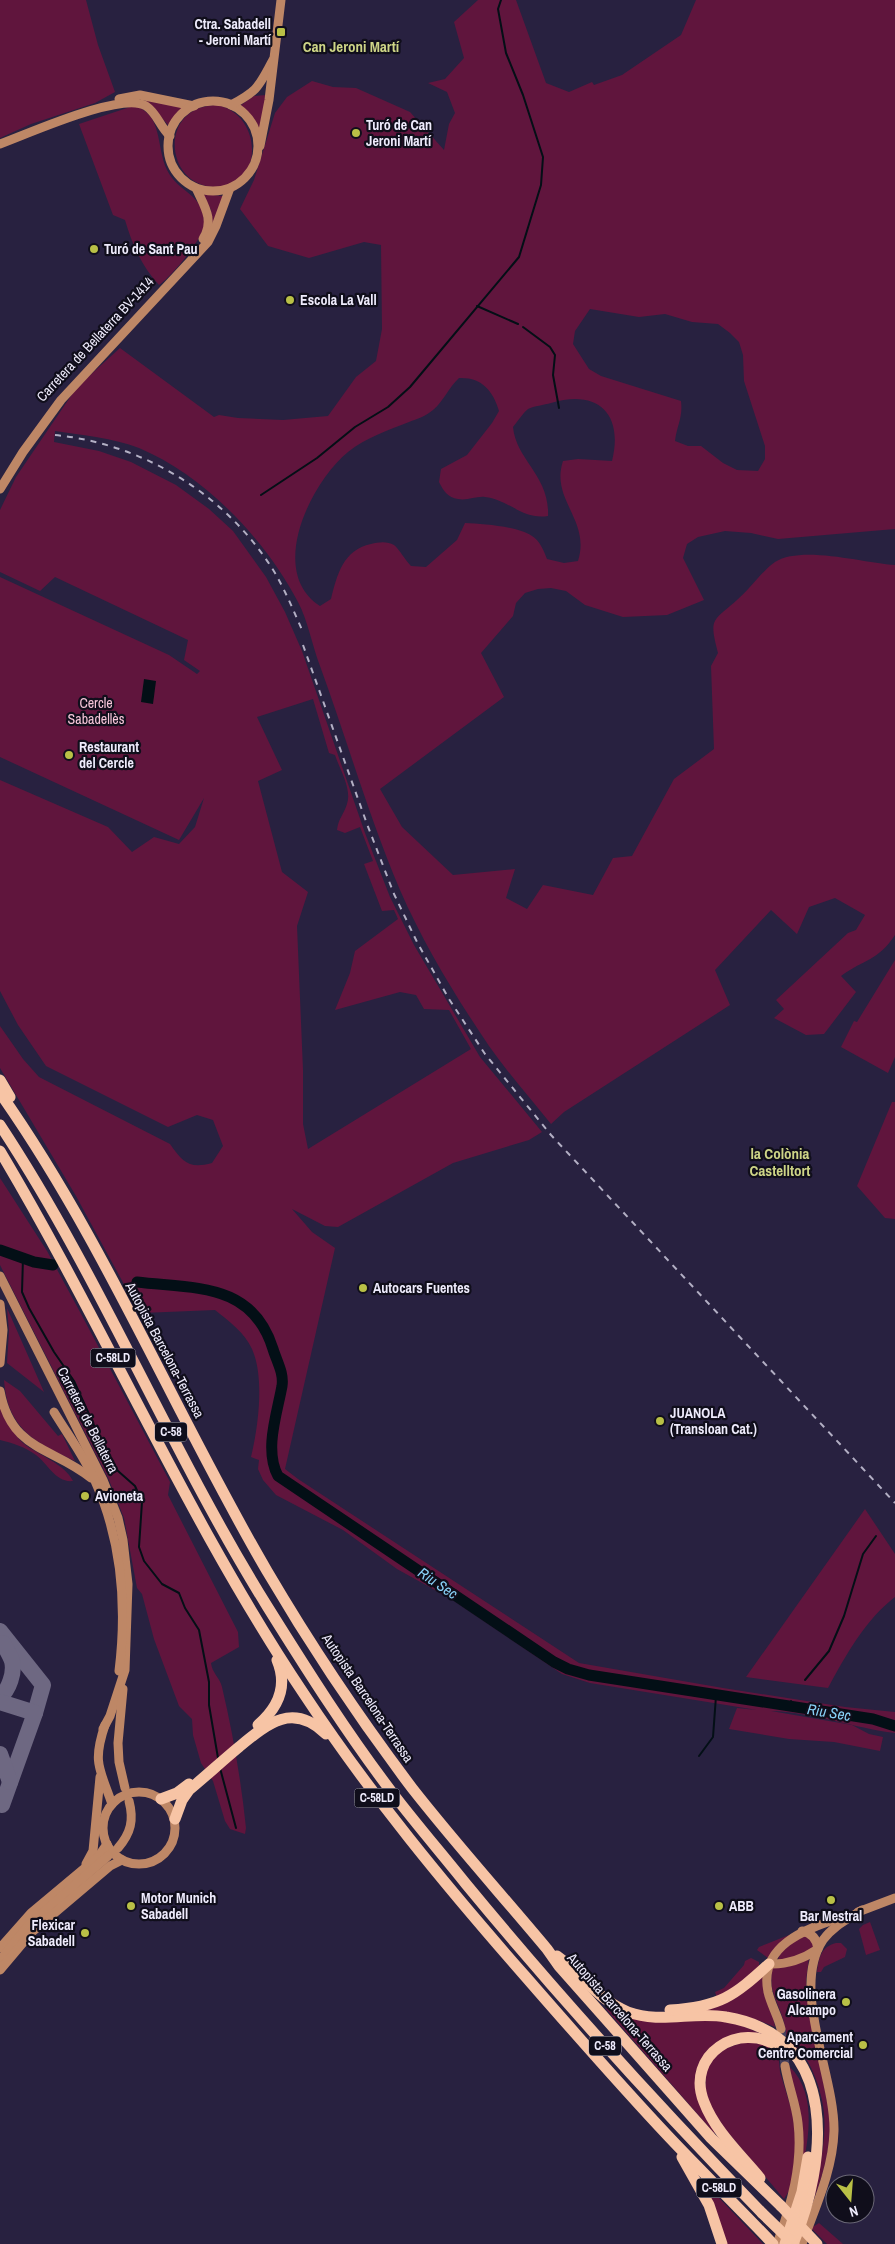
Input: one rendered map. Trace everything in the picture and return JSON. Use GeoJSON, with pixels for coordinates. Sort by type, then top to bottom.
{"type":"FeatureCollection","features":[{"type":"Feature","properties":{"kind":"highway"},"geometry":{"type":"LineString","coordinates":[[0,1080],[19,1111],[37,1149]]}},
{"type":"Feature","properties":{"kind":"highway","name":"Autopista Barcelona-Terrassa"},"geometry":{"type":"LineString","coordinates":[[0,1093],[37,1149],[88,1237],[231,1507],[281,1595],[351,1702],[413,1788],[547,1949],[559,1966],[638,2058],[711,2138],[777,2201],[817,2244]]}},
{"type":"Feature","properties":{"kind":"highway","name":"C-58"},"geometry":{"type":"LineString","coordinates":[[0,1125],[22,1159],[81,1261],[225,1534],[266,1604],[335,1712],[396,1797],[515,1944],[699,2148],[794,2244]]}},
{"type":"Feature","properties":{"kind":"highway","name":"C-58LD"},"geometry":{"type":"LineString","coordinates":[[0,1151],[38,1215],[182,1489],[262,1629],[304,1694],[364,1780],[442,1879],[507,1955],[669,2137],[773,2243]]}},
{"type":"Feature","properties":{"kind":"highway"},"geometry":{"type":"LineString","coordinates":[[161,1799],[177,1793],[202,1776],[274,1710],[281,1695],[281,1673],[262,1629]]}},
{"type":"Feature","properties":{"kind":"highway"},"geometry":{"type":"LineString","coordinates":[[232,1750],[271,1723],[282,1719],[301,1719],[311,1722],[326,1734],[364,1780]]}},
{"type":"Feature","properties":{"kind":"highway"},"geometry":{"type":"LineString","coordinates":[[175,1819],[185,1795],[202,1776]]}},
{"type":"Feature","properties":{"kind":"highway"},"geometry":{"type":"LineString","coordinates":[[396,1797],[507,1955]]}},
{"type":"Feature","properties":{"kind":"highway"},"geometry":{"type":"LineString","coordinates":[[547,1949],[565,1962],[601,1996],[622,2009],[640,2015],[664,2017],[715,2016],[740,2020],[768,2032],[791,2050],[807,2073],[814,2091],[818,2133],[810,2196],[794,2244]]}},
{"type":"Feature","properties":{"kind":"highway"},"geometry":{"type":"LineString","coordinates":[[601,1996],[643,2009],[666,2010],[699,2006],[718,2001],[737,1992],[769,1964]]}},
{"type":"Feature","properties":{"kind":"highway"},"geometry":{"type":"LineString","coordinates":[[777,2201],[727,2138],[708,2110],[701,2093],[700,2079],[707,2060],[722,2044],[736,2038],[755,2037],[767,2040],[780,2048],[798,2069],[810,2098],[812,2123],[807,2166],[798,2205],[785,2244]]}},
{"type":"Feature","properties":{"kind":"highway"},"geometry":{"type":"LineString","coordinates":[[669,2137],[704,2194],[716,2221],[722,2244]]}},
{"type":"Feature","properties":{"kind":"street"},"geometry":{"type":"LineString","coordinates":[[258,151],[262,142],[270,93],[281,0]]}},
{"type":"Feature","properties":{"kind":"street"},"geometry":{"type":"LineString","coordinates":[[251,95],[273,60]]}},
{"type":"Feature","properties":{"kind":"street"},"geometry":{"type":"LineString","coordinates":[[231,105],[251,95],[270,93]]}},
{"type":"Feature","properties":{"kind":"street"},"geometry":{"type":"LineString","coordinates":[[0,144],[124,97],[140,95],[194,106]]}},
{"type":"Feature","properties":{"kind":"street"},"geometry":{"type":"LineString","coordinates":[[214,101],[231,105],[242,112],[253,125],[258,138],[258,151],[256,163],[241,182],[230,188],[211,191],[196,188],[183,180],[174,168],[169,154],[170,136],[179,117],[194,106],[214,101]]}},
{"type":"Feature","properties":{"kind":"street"},"geometry":{"type":"LineString","coordinates":[[106,105],[125,102],[140,103],[153,112],[170,136]]}},
{"type":"Feature","properties":{"kind":"street","name":"Carretera de Bellaterra BV-1414"},"geometry":{"type":"LineString","coordinates":[[185,265],[206,234],[209,216],[196,188]]}},
{"type":"Feature","properties":{"kind":"street","name":"Carretera de Bellaterra BV-1414"},"geometry":{"type":"LineString","coordinates":[[4,480],[62,400],[208,242],[230,188]]}},
{"type":"Feature","properties":{"kind":"street"},"geometry":{"type":"LineString","coordinates":[[0,489],[4,480]]}},
{"type":"Feature","properties":{"kind":"street"},"geometry":{"type":"LineString","coordinates":[[0,494],[4,480]]}},
{"type":"Feature","properties":{"kind":"street","name":"Carretera de Bellaterra"},"geometry":{"type":"LineString","coordinates":[[0,1276],[112,1501],[126,1554],[128,1641],[124,1679],[103,1729]]}},
{"type":"Feature","properties":{"kind":"street"},"geometry":{"type":"LineString","coordinates":[[0,1304],[3,1330],[1,1359]]}},
{"type":"Feature","properties":{"kind":"street","name":"Carretera de Bellaterra"},"geometry":{"type":"LineString","coordinates":[[0,1391],[7,1413],[23,1437],[39,1449],[81,1470],[95,1481],[112,1523],[117,1546],[121,1589],[120,1669],[98,1754],[100,1776],[112,1804]]}},
{"type":"Feature","properties":{"kind":"street"},"geometry":{"type":"LineString","coordinates":[[92,1458],[76,1435],[54,1412],[69,1433],[95,1481]]}},
{"type":"Feature","properties":{"kind":"street"},"geometry":{"type":"LineString","coordinates":[[118,1848],[126,1838],[132,1824],[118,1743],[124,1679]]}},
{"type":"Feature","properties":{"kind":"street"},"geometry":{"type":"LineString","coordinates":[[100,1776],[110,1787],[126,1795]]}},
{"type":"Feature","properties":{"kind":"street"},"geometry":{"type":"LineString","coordinates":[[84,1869],[92,1851],[100,1776]]}},
{"type":"Feature","properties":{"kind":"street"},"geometry":{"type":"LineString","coordinates":[[145,1792],[161,1799],[171,1809],[175,1819],[176,1830],[173,1842],[163,1856],[153,1862],[132,1864],[122,1860],[113,1853],[107,1844],[103,1823],[106,1813],[112,1804],[126,1795],[145,1792]]}},
{"type":"Feature","properties":{"kind":"street"},"geometry":{"type":"LineString","coordinates":[[0,1948],[24,1920],[98,1857],[107,1844]]}},
{"type":"Feature","properties":{"kind":"street"},"geometry":{"type":"LineString","coordinates":[[0,1960],[28,1926],[108,1856]]}},
{"type":"Feature","properties":{"kind":"street"},"geometry":{"type":"LineString","coordinates":[[0,1970],[32,1932],[110,1866],[122,1860]]}},
{"type":"Feature","properties":{"kind":"street"},"geometry":{"type":"LineString","coordinates":[[780,2029],[768,1993],[769,1964],[785,1944],[802,1931],[895,1898]]}},
{"type":"Feature","properties":{"kind":"street"},"geometry":{"type":"LineString","coordinates":[[802,2244],[832,2157],[834,2129],[811,1997],[812,1970],[818,1949],[832,1930],[862,1910]]}},
{"type":"Feature","properties":{"kind":"street"},"geometry":{"type":"LineString","coordinates":[[802,1931],[810,1933],[816,1940],[818,1949]]}},
{"type":"Feature","properties":{"kind":"street"},"geometry":{"type":"LineString","coordinates":[[769,1964],[790,1963],[818,1949]]}},
{"type":"Feature","properties":{"kind":"street"},"geometry":{"type":"LineString","coordinates":[[773,2243],[795,2190],[799,2150],[798,2122],[785,2066]]}},
{"type":"Feature","properties":{"kind":"green space"},"geometry":{"type":"Polygon","coordinates":[[[0,0],[86,0],[98,45],[115,92],[95,103],[31,124],[0,138],[0,0]]]}},
{"type":"Feature","properties":{"kind":"green space","name":"Cercle Sabadellès"},"geometry":{"type":"Polygon","coordinates":[[[478,0],[516,0],[546,83],[569,92],[592,82],[594,85],[622,75],[681,35],[696,0],[895,0],[895,529],[778,539],[751,533],[725,531],[698,537],[687,544],[683,558],[704,600],[667,615],[623,617],[585,605],[566,591],[551,588],[525,593],[516,603],[513,616],[481,653],[504,697],[380,789],[402,827],[453,875],[515,869],[506,898],[527,909],[543,885],[593,895],[613,858],[632,856],[674,779],[714,749],[711,666],[718,653],[713,627],[718,617],[742,596],[770,566],[787,557],[801,555],[833,556],[895,565],[895,935],[889,944],[877,955],[841,976],[856,992],[824,1034],[806,1035],[774,1018],[784,1009],[776,1000],[848,933],[856,930],[865,915],[835,898],[809,907],[797,934],[771,910],[715,970],[730,1005],[564,1112],[551,1124],[489,1046],[453,990],[419,931],[378,835],[301,609],[284,578],[268,555],[250,533],[209,492],[163,460],[139,448],[119,442],[55,431],[54,442],[99,451],[131,462],[176,485],[209,509],[233,531],[266,577],[285,612],[302,651],[365,833],[390,897],[414,945],[480,1057],[542,1132],[529,1140],[453,1163],[338,1227],[325,1226],[292,1209],[312,1232],[335,1248],[285,1469],[579,1663],[845,1707],[895,1712],[895,1733],[852,1725],[869,1734],[883,1737],[880,1751],[834,1742],[789,1739],[729,1729],[737,1708],[757,1710],[590,1683],[562,1674],[451,1599],[397,1569],[343,1530],[276,1495],[263,1480],[258,1469],[259,1460],[251,1457],[258,1418],[259,1388],[256,1361],[249,1343],[236,1328],[215,1310],[142,1313],[138,1310],[76,1196],[0,1068],[0,1026],[23,1059],[39,1077],[170,1144],[179,1156],[188,1163],[204,1165],[212,1163],[223,1146],[213,1120],[197,1115],[168,1127],[46,1066],[18,1025],[0,991],[0,780],[108,827],[132,852],[154,837],[179,844],[195,827],[204,798],[179,840],[0,757],[0,577],[169,655],[197,674],[200,671],[184,660],[188,640],[55,577],[40,591],[0,572],[0,510],[16,477],[77,387],[120,348],[214,417],[219,415],[238,418],[283,420],[328,416],[356,377],[376,361],[382,329],[381,245],[364,242],[309,258],[268,246],[240,209],[254,180],[275,113],[287,97],[312,81],[333,87],[356,88],[410,112],[444,150],[449,124],[455,113],[447,92],[428,83],[445,79],[464,58],[454,22],[478,0]],[[590,309],[575,331],[573,344],[589,369],[601,376],[681,401],[681,417],[675,441],[688,446],[701,446],[723,463],[737,470],[758,471],[765,459],[765,446],[744,381],[743,355],[739,342],[718,324],[692,322],[665,314],[639,317],[590,309]],[[459,378],[440,403],[430,412],[377,435],[355,447],[334,466],[320,484],[308,505],[300,528],[296,551],[297,572],[304,591],[320,606],[331,599],[343,565],[361,547],[383,542],[389,543],[396,547],[411,566],[426,567],[457,540],[465,523],[500,526],[518,530],[535,538],[547,559],[564,563],[578,561],[581,547],[579,534],[576,522],[565,499],[560,475],[563,461],[578,459],[612,461],[615,444],[614,430],[610,418],[603,409],[594,403],[582,399],[567,400],[528,409],[513,427],[515,439],[544,490],[548,516],[523,513],[502,502],[485,497],[454,498],[446,493],[439,482],[441,469],[467,455],[499,411],[490,391],[485,386],[474,380],[459,378]],[[313,699],[257,717],[282,770],[258,781],[282,872],[308,892],[297,926],[303,1070],[303,1124],[308,1149],[471,1049],[449,1010],[424,1009],[416,995],[400,992],[335,1010],[350,973],[355,951],[398,919],[394,910],[382,911],[364,864],[373,861],[360,827],[345,833],[337,830],[347,804],[348,792],[335,755],[329,753],[313,699]],[[771,1711],[850,1725],[802,1714],[771,1711]]]}},
{"type":"Feature","properties":{"kind":"green space"},"geometry":{"type":"Polygon","coordinates":[[[266,95],[261,135],[252,118],[241,105],[254,96],[266,95]]]}},
{"type":"Feature","properties":{"kind":"green space"},"geometry":{"type":"Polygon","coordinates":[[[137,99],[181,107],[181,109],[168,125],[157,112],[137,99]]]}},
{"type":"Feature","properties":{"kind":"green space"},"geometry":{"type":"Polygon","coordinates":[[[218,105],[233,112],[243,122],[250,136],[252,150],[250,164],[243,175],[232,184],[217,187],[200,184],[187,175],[178,162],[175,147],[177,131],[184,118],[198,109],[218,105]]]}},
{"type":"Feature","properties":{"kind":"green space"},"geometry":{"type":"Polygon","coordinates":[[[133,106],[149,115],[157,132],[167,170],[172,178],[196,200],[203,214],[203,230],[199,238],[179,266],[159,285],[138,255],[125,220],[113,215],[79,124],[133,106]]]}},
{"type":"Feature","properties":{"kind":"green space"},"geometry":{"type":"Polygon","coordinates":[[[202,194],[223,196],[212,228],[211,210],[202,194]]]}},
{"type":"Feature","properties":{"kind":"green space"},"geometry":{"type":"Polygon","coordinates":[[[895,960],[895,1057],[888,1073],[841,1047],[854,1021],[857,1022],[895,960]]]}},
{"type":"Feature","properties":{"kind":"green space"},"geometry":{"type":"Polygon","coordinates":[[[892,1102],[895,1102],[895,1219],[885,1218],[857,1186],[892,1102]]]}},
{"type":"Feature","properties":{"kind":"green space"},"geometry":{"type":"Polygon","coordinates":[[[0,1178],[47,1251],[170,1482],[168,1495],[238,1632],[239,1647],[211,1663],[221,1684],[230,1722],[242,1792],[245,1834],[230,1829],[225,1821],[213,1781],[201,1763],[193,1735],[192,1719],[179,1706],[154,1639],[142,1594],[137,1588],[124,1518],[109,1480],[0,1265],[0,1178]]]}},
{"type":"Feature","properties":{"kind":"green space"},"geometry":{"type":"Polygon","coordinates":[[[7,1308],[44,1392],[7,1363],[9,1331],[7,1308]]]}},
{"type":"Feature","properties":{"kind":"green space"},"geometry":{"type":"Polygon","coordinates":[[[4,1380],[20,1391],[58,1436],[62,1434],[75,1461],[48,1448],[26,1432],[11,1411],[6,1397],[4,1380]]]}},
{"type":"Feature","properties":{"kind":"green space"},"geometry":{"type":"Polygon","coordinates":[[[0,1406],[19,1439],[58,1465],[73,1481],[67,1481],[57,1476],[36,1455],[28,1450],[0,1440],[0,1406]]]}},
{"type":"Feature","properties":{"kind":"green space"},"geometry":{"type":"Polygon","coordinates":[[[865,1509],[895,1554],[895,1597],[865,1627],[828,1688],[746,1677],[865,1509]]]}},
{"type":"Feature","properties":{"kind":"green space"},"geometry":{"type":"Polygon","coordinates":[[[870,1922],[880,1950],[866,1955],[859,1929],[870,1922]]]}},
{"type":"Feature","properties":{"kind":"green space"},"geometry":{"type":"Polygon","coordinates":[[[789,1935],[791,1936],[768,1958],[757,1950],[759,1947],[789,1935]]]}},
{"type":"Feature","properties":{"kind":"green space"},"geometry":{"type":"Polygon","coordinates":[[[804,1936],[811,1938],[814,1947],[803,1956],[778,1961],[784,1949],[804,1936]]]}},
{"type":"Feature","properties":{"kind":"green space"},"geometry":{"type":"Polygon","coordinates":[[[841,1943],[847,1949],[845,1957],[824,1967],[821,1972],[817,1972],[822,1953],[827,1947],[841,1943]]]}},
{"type":"Feature","properties":{"kind":"green space"},"geometry":{"type":"Polygon","coordinates":[[[751,1958],[759,1962],[759,1968],[749,1979],[717,1998],[715,1992],[724,1988],[744,1965],[745,1961],[751,1958]]]}},
{"type":"Feature","properties":{"kind":"green space"},"geometry":{"type":"Polygon","coordinates":[[[809,1958],[806,1980],[808,2000],[830,2118],[830,2131],[824,2167],[808,2214],[823,2143],[824,2114],[822,2100],[808,2062],[786,2035],[784,2022],[774,1996],[771,1976],[772,1967],[787,1967],[809,1958]]]}},
{"type":"Feature","properties":{"kind":"green space"},"geometry":{"type":"Polygon","coordinates":[[[765,1971],[764,1994],[772,2011],[775,2027],[739,2015],[701,2011],[765,1971]]]}},
{"type":"Feature","properties":{"kind":"green space"},"geometry":{"type":"Polygon","coordinates":[[[605,2008],[621,2014],[733,2022],[769,2037],[734,2035],[727,2037],[714,2047],[699,2069],[717,2132],[714,2133],[605,2008]]]}},
{"type":"Feature","properties":{"kind":"green space"},"geometry":{"type":"Polygon","coordinates":[[[747,2041],[772,2047],[778,2052],[780,2072],[793,2115],[796,2143],[792,2186],[784,2199],[726,2130],[711,2108],[705,2093],[706,2072],[709,2064],[721,2050],[747,2041]]]}},
{"type":"Feature","properties":{"kind":"green space"},"geometry":{"type":"Polygon","coordinates":[[[789,2066],[799,2078],[808,2106],[808,2137],[800,2182],[789,2066]]]}},
{"type":"Feature","properties":{"kind":"green space"},"geometry":{"type":"Polygon","coordinates":[[[701,2179],[763,2244],[727,2244],[713,2202],[701,2179]]]}},
{"type":"Feature","properties":{"kind":"green space"},"geometry":{"type":"Polygon","coordinates":[[[819,2223],[843,2244],[827,2244],[811,2228],[819,2223]]]}},
{"type":"Feature","properties":{"kind":"shaded area"},"geometry":{"type":"Polygon","coordinates":[[[144,679],[156,681],[153,704],[141,702],[144,679]]]}},
{"type":"Feature","properties":{"kind":"waterway"},"geometry":{"type":"LineString","coordinates":[[261,495],[317,458],[355,427],[388,407],[410,387],[519,257],[541,185],[543,157],[523,95],[506,53],[498,9],[501,0]]}},
{"type":"Feature","properties":{"kind":"waterway"},"geometry":{"type":"LineString","coordinates":[[477,306],[518,324]]}},
{"type":"Feature","properties":{"kind":"waterway"},"geometry":{"type":"LineString","coordinates":[[523,327],[550,347],[555,355],[553,375],[559,408]]}},
{"type":"Feature","properties":{"kind":"waterway","name":"Riu Sec"},"geometry":{"type":"LineString","coordinates":[[0,1250],[34,1262],[53,1265]]}},
{"type":"Feature","properties":{"kind":"waterway"},"geometry":{"type":"LineString","coordinates":[[23,1258],[22,1292],[29,1308],[54,1352],[74,1381],[106,1452],[118,1471],[135,1486],[142,1502],[139,1547],[144,1561],[162,1584],[179,1593],[185,1608],[199,1630],[209,1682],[209,1705],[218,1758]]}},
{"type":"Feature","properties":{"kind":"waterway","name":"Riu Sec"},"geometry":{"type":"LineString","coordinates":[[137,1282],[180,1286],[219,1293],[236,1300],[251,1311],[264,1327],[282,1377],[272,1443],[272,1455],[278,1476],[554,1662],[568,1669],[589,1675],[873,1719],[895,1726]]}},
{"type":"Feature","properties":{"kind":"waterway"},"geometry":{"type":"LineString","coordinates":[[805,1680],[829,1651],[844,1616],[863,1554],[876,1536]]}},
{"type":"Feature","properties":{"kind":"waterway"},"geometry":{"type":"LineString","coordinates":[[699,1756],[713,1737],[716,1696]]}},
{"type":"Feature","properties":{"kind":"waterway","name":"Riu Sec"},"geometry":{"type":"LineString","coordinates":[[787,1706],[791,1701]]}},
{"type":"Feature","properties":{"kind":"waterway"},"geometry":{"type":"LineString","coordinates":[[220,1768],[236,1828]]}},
{"type":"Feature","properties":{"kind":"taxiway"},"geometry":{"type":"LineString","coordinates":[[0,1631],[43,1685],[35,1713]]}},
{"type":"Feature","properties":{"kind":"taxiway"},"geometry":{"type":"LineString","coordinates":[[0,1697],[9,1685],[13,1670],[12,1661],[3,1643]]}},
{"type":"Feature","properties":{"kind":"taxiway"},"geometry":{"type":"LineString","coordinates":[[0,1702],[35,1713],[2,1805],[0,1804]]}},
{"type":"Feature","properties":{"kind":"taxiway"},"geometry":{"type":"LineString","coordinates":[[0,1754],[10,1782]]}},
{"type":"Feature","properties":{"kind":"tunnel"},"geometry":{"type":"LineString","coordinates":[[781,2029],[785,2066]]}},
{"type":"Feature","properties":{"kind":"railway"},"geometry":{"type":"LineString","coordinates":[[55,435],[88,440],[152,462],[181,478],[208,498],[233,520],[256,545],[279,580],[303,632]]}},
{"type":"Feature","properties":{"kind":"railway"},"geometry":{"type":"LineString","coordinates":[[303,645],[394,894],[417,942],[449,999],[485,1054],[551,1135],[895,1503]]}},
{"type":"Feature","properties":{"kind":"place","name":"Ctra. Sabadell - Jeroni Martí"},"geometry":{"type":"Point","coordinates":[281,32]}},
{"type":"Feature","properties":{"kind":"place","name":"Turó de Can Jeroni Martí"},"geometry":{"type":"Point","coordinates":[356,133]}},
{"type":"Feature","properties":{"kind":"place","name":"Turó de Sant Pau"},"geometry":{"type":"Point","coordinates":[94,249]}},
{"type":"Feature","properties":{"kind":"place","name":"Escola La Vall"},"geometry":{"type":"Point","coordinates":[290,300]}},
{"type":"Feature","properties":{"kind":"place","name":"Restaurant del Cercle"},"geometry":{"type":"Point","coordinates":[69,755]}},
{"type":"Feature","properties":{"kind":"place","name":"Autocars Fuentes"},"geometry":{"type":"Point","coordinates":[363,1288]}},
{"type":"Feature","properties":{"kind":"place","name":"JUANOLA (Transloan Cat.)"},"geometry":{"type":"Point","coordinates":[660,1421]}},
{"type":"Feature","properties":{"kind":"place","name":"Avioneta"},"geometry":{"type":"Point","coordinates":[85,1496]}},
{"type":"Feature","properties":{"kind":"place","name":"Bar Mestral"},"geometry":{"type":"Point","coordinates":[831,1900]}},
{"type":"Feature","properties":{"kind":"place","name":"Motor Munich Sabadell"},"geometry":{"type":"Point","coordinates":[131,1906]}},
{"type":"Feature","properties":{"kind":"place","name":"ABB"},"geometry":{"type":"Point","coordinates":[719,1906]}},
{"type":"Feature","properties":{"kind":"place","name":"Flexicar Sabadell"},"geometry":{"type":"Point","coordinates":[85,1933]}},
{"type":"Feature","properties":{"kind":"place","name":"Gasolinera Alcampo"},"geometry":{"type":"Point","coordinates":[846,2002]}},
{"type":"Feature","properties":{"kind":"place","name":"Aparcament Centre Comercial"},"geometry":{"type":"Point","coordinates":[863,2045]}},
{"type":"Feature","properties":{"kind":"district","name":"Can Jeroni Martí"},"geometry":{"type":"Point","coordinates":[351,46]}},
{"type":"Feature","properties":{"kind":"district","name":"la Colònia Castelltort"},"geometry":{"type":"Point","coordinates":[780,1162]}}]}
